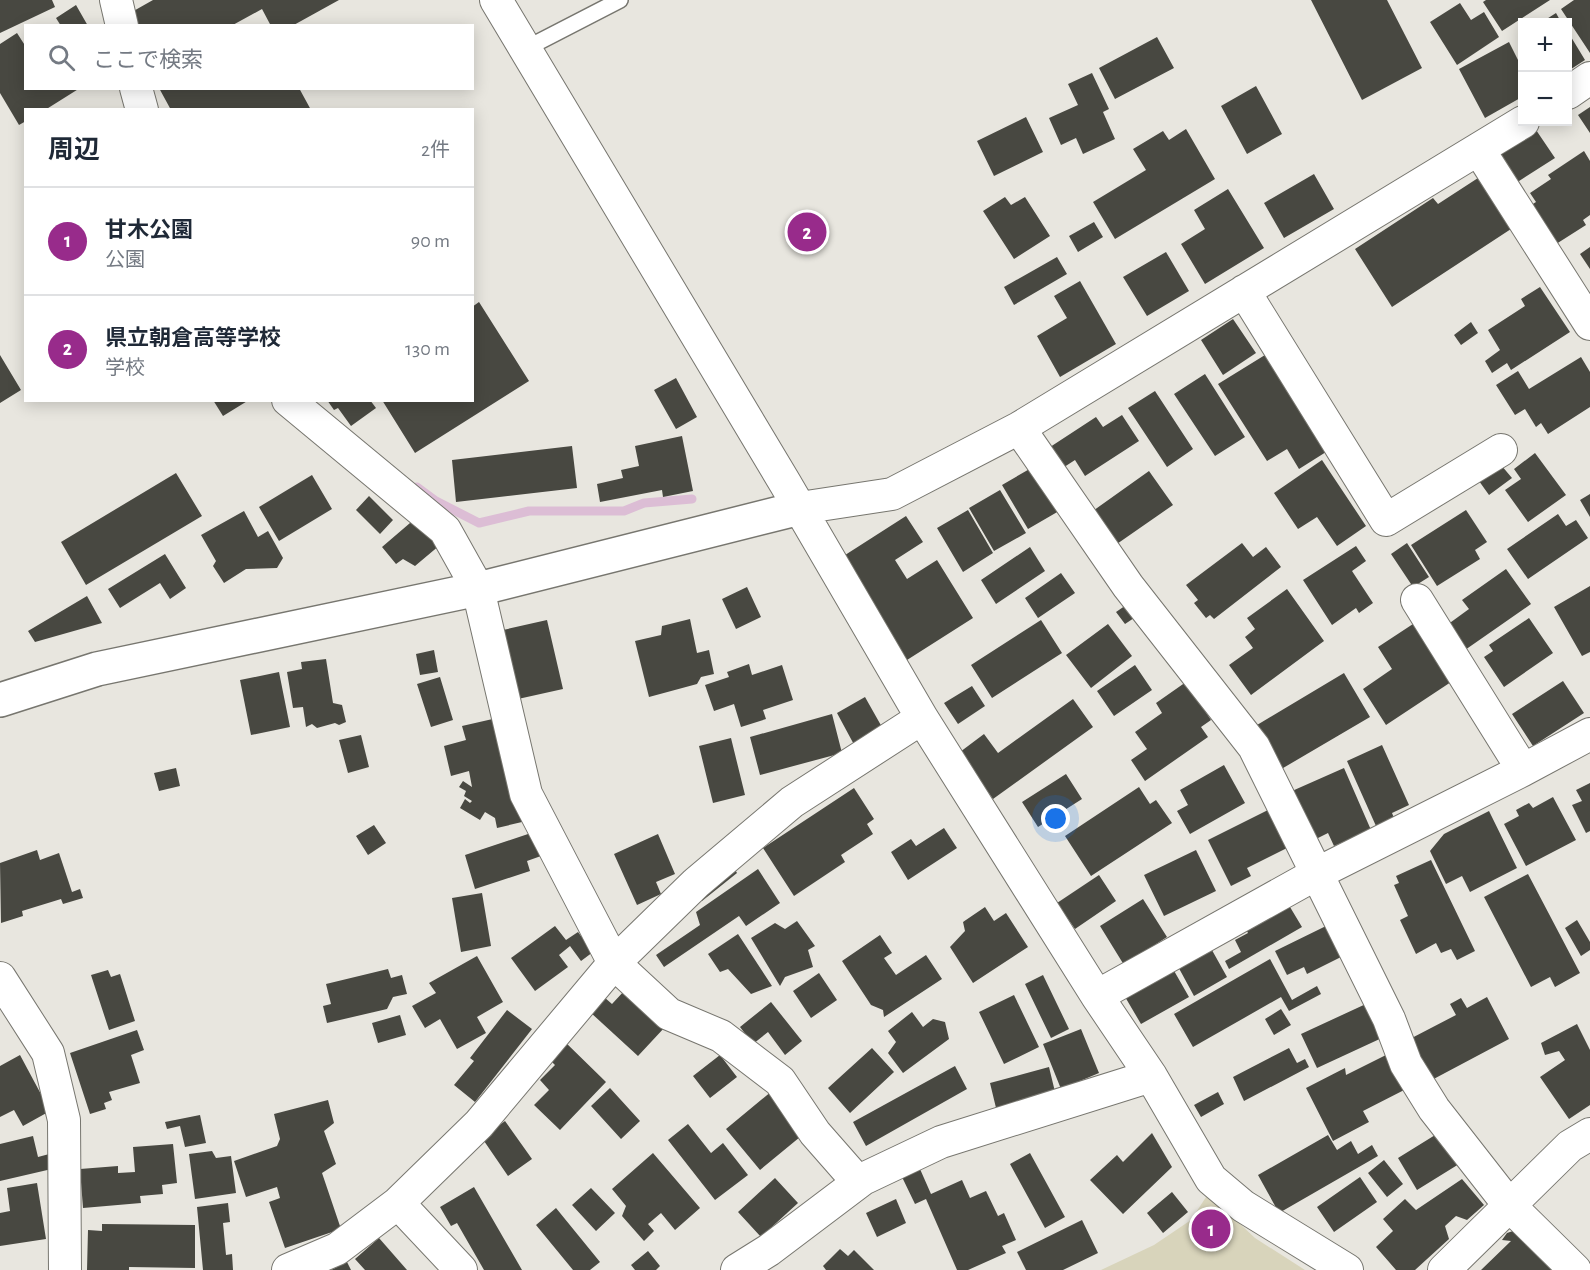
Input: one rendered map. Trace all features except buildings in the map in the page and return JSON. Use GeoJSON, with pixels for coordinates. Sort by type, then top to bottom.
{"type":"FeatureCollection","features":[{"type":"Feature","properties":{"kind":"street"},"geometry":{"type":"LineString","coordinates":[[116,0],[122,24]]}},
{"type":"Feature","properties":{"kind":"street"},"geometry":{"type":"LineString","coordinates":[[496,0],[800,508],[922,718],[1097,996],[1151,1076],[1211,1179],[1243,1206],[1347,1270]]}},
{"type":"Feature","properties":{"kind":"street"},"geometry":{"type":"LineString","coordinates":[[1572,90],[1590,78]]}},
{"type":"Feature","properties":{"kind":"street"},"geometry":{"type":"LineString","coordinates":[[137,90],[141,108]]}},
{"type":"Feature","properties":{"kind":"street"},"geometry":{"type":"LineString","coordinates":[[0,700],[97,669],[478,589],[800,508],[892,494],[1019,428],[1518,125]]}},
{"type":"Feature","properties":{"kind":"street"},"geometry":{"type":"LineString","coordinates":[[1479,150],[1590,323]]}},
{"type":"Feature","properties":{"kind":"street"},"geometry":{"type":"LineString","coordinates":[[1244,291],[1386,520],[1501,450]]}},
{"type":"Feature","properties":{"kind":"street"},"geometry":{"type":"LineString","coordinates":[[290,402],[445,530],[478,589],[526,794],[614,963],[669,1014],[722,1036],[780,1081],[815,1133],[858,1182]]}},
{"type":"Feature","properties":{"kind":"street"},"geometry":{"type":"LineString","coordinates":[[1019,428],[1128,585],[1254,747],[1389,1019],[1406,1064],[1434,1109],[1509,1205],[1575,1270]]}},
{"type":"Feature","properties":{"kind":"street"},"geometry":{"type":"LineString","coordinates":[[1417,600],[1523,770]]}},
{"type":"Feature","properties":{"kind":"street"},"geometry":{"type":"LineString","coordinates":[[288,1270],[337,1250],[398,1203],[479,1124],[614,963],[696,883],[792,802],[922,718]]}},
{"type":"Feature","properties":{"kind":"street"},"geometry":{"type":"LineString","coordinates":[[1097,996],[1316,874],[1590,734]]}},
{"type":"Feature","properties":{"kind":"street"},"geometry":{"type":"LineString","coordinates":[[0,978],[48,1053],[64,1120],[65,1270]]}},
{"type":"Feature","properties":{"kind":"street"},"geometry":{"type":"LineString","coordinates":[[737,1270],[769,1250],[858,1182],[941,1143],[1151,1076]]}},
{"type":"Feature","properties":{"kind":"street"},"geometry":{"type":"LineString","coordinates":[[1443,1270],[1570,1146],[1590,1134]]}},
{"type":"Feature","properties":{"kind":"street"},"geometry":{"type":"LineString","coordinates":[[398,1203],[461,1270]]}},
{"type":"Feature","properties":{"kind":"lane"},"geometry":{"type":"LineString","coordinates":[[525,49],[620,0]]}},
{"type":"Feature","properties":{"kind":"shaded area"},"geometry":{"type":"Polygon","coordinates":[[[1208,1194],[1255,1238],[1305,1270],[1101,1270],[1154,1245],[1191,1220],[1208,1194]]]}},
{"type":"Feature","properties":{"kind":"waterway"},"geometry":{"type":"LineString","coordinates":[[417,487],[436,501],[479,523],[529,511],[624,511],[644,503],[692,499]]}},
{"type":"Feature","properties":{"kind":"place","name":"県立朝倉高等学校"},"geometry":{"type":"Point","coordinates":[807,232]}},
{"type":"Feature","properties":{"kind":"place","name":"甘木公園"},"geometry":{"type":"Point","coordinates":[1211,1229]}}]}
